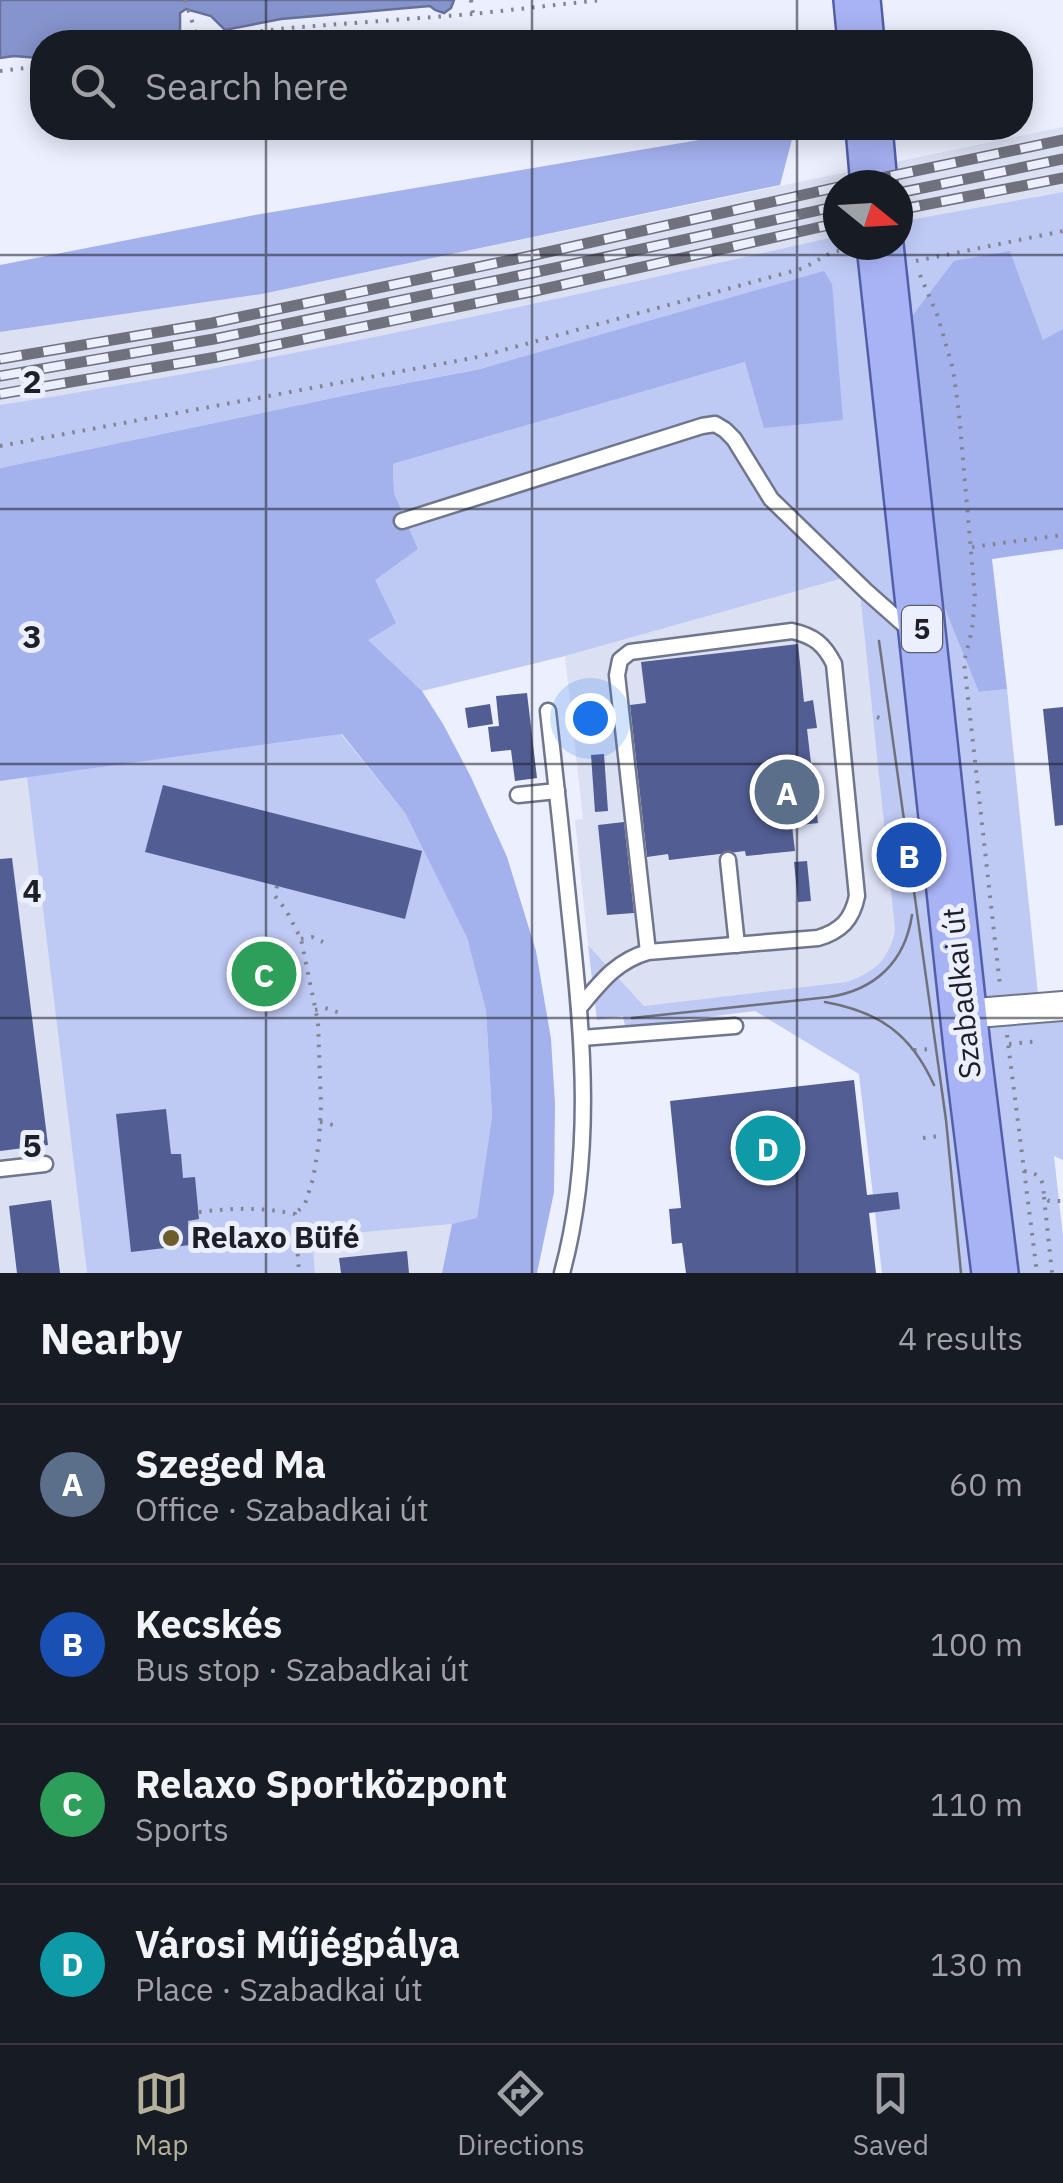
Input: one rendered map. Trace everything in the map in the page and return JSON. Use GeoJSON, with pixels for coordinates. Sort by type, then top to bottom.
{"type":"FeatureCollection","features":[{"type":"Feature","properties":{"kind":"main road"},"geometry":{"type":"LineString","coordinates":[[857,0],[860,30]]}},
{"type":"Feature","properties":{"kind":"main road"},"geometry":{"type":"LineString","coordinates":[[870,140],[873,170]]}},
{"type":"Feature","properties":{"kind":"main road","name":"Szabadkai út"},"geometry":{"type":"LineString","coordinates":[[884,260],[923,641],[984,1012],[996,1270]]}},
{"type":"Feature","properties":{"kind":"street"},"geometry":{"type":"LineString","coordinates":[[984,1012],[1063,1006]]}},
{"type":"Feature","properties":{"kind":"lane"},"geometry":{"type":"LineString","coordinates":[[402,521],[715,424],[734,439],[771,499],[923,641]]}},
{"type":"Feature","properties":{"kind":"lane"},"geometry":{"type":"LineString","coordinates":[[579,1008],[616,966],[648,952],[818,938],[844,926],[856,903],[834,664],[825,647],[811,636],[792,631],[630,652],[620,660],[618,675],[648,952]]}},
{"type":"Feature","properties":{"kind":"lane"},"geometry":{"type":"LineString","coordinates":[[548,712],[582,1038],[585,1127],[576,1211],[562,1273]]}},
{"type":"Feature","properties":{"kind":"lane"},"geometry":{"type":"LineString","coordinates":[[518,795],[557,791]]}},
{"type":"Feature","properties":{"kind":"lane"},"geometry":{"type":"LineString","coordinates":[[728,860],[737,945]]}},
{"type":"Feature","properties":{"kind":"lane"},"geometry":{"type":"LineString","coordinates":[[582,1038],[736,1026]]}},
{"type":"Feature","properties":{"kind":"lane"},"geometry":{"type":"LineString","coordinates":[[0,1169],[46,1164]]}},
{"type":"Feature","properties":{"kind":"path"},"geometry":{"type":"LineString","coordinates":[[185,0],[194,30]]}},
{"type":"Feature","properties":{"kind":"path"},"geometry":{"type":"LineString","coordinates":[[471,0],[473,14]]}},
{"type":"Feature","properties":{"kind":"path"},"geometry":{"type":"LineString","coordinates":[[272,30],[600,0]]}},
{"type":"Feature","properties":{"kind":"path"},"geometry":{"type":"LineString","coordinates":[[0,71],[30,67]]}},
{"type":"Feature","properties":{"kind":"path"},"geometry":{"type":"LineString","coordinates":[[913,248],[1063,231]]}},
{"type":"Feature","properties":{"kind":"path"},"geometry":{"type":"LineString","coordinates":[[0,446],[478,357],[804,268],[823,257]]}},
{"type":"Feature","properties":{"kind":"path"},"geometry":{"type":"LineString","coordinates":[[890,260],[938,317],[953,369],[972,546],[973,620],[964,662],[984,1012],[1024,1171],[1037,1273]]}},
{"type":"Feature","properties":{"kind":"path"},"geometry":{"type":"LineString","coordinates":[[972,546],[1063,535]]}},
{"type":"Feature","properties":{"kind":"path"},"geometry":{"type":"LineString","coordinates":[[894,877],[902,872]]}},
{"type":"Feature","properties":{"kind":"path"},"geometry":{"type":"LineString","coordinates":[[277,886],[275,896],[301,939],[319,1055],[320,1122],[312,1180],[304,1204],[295,1214],[299,1273]]}},
{"type":"Feature","properties":{"kind":"path"},"geometry":{"type":"LineString","coordinates":[[301,939],[312,937],[323,942]]}},
{"type":"Feature","properties":{"kind":"path"},"geometry":{"type":"LineString","coordinates":[[315,1010],[325,1008],[340,1013]]}},
{"type":"Feature","properties":{"kind":"path"},"geometry":{"type":"LineString","coordinates":[[320,1122],[334,1125]]}},
{"type":"Feature","properties":{"kind":"path"},"geometry":{"type":"LineString","coordinates":[[923,1138],[947,1135]]}},
{"type":"Feature","properties":{"kind":"path"},"geometry":{"type":"LineString","coordinates":[[1024,1171],[1043,1180],[1052,1273]]}},
{"type":"Feature","properties":{"kind":"path"},"geometry":{"type":"LineString","coordinates":[[1044,1197],[1049,1201],[1063,1200]]}},
{"type":"Feature","properties":{"kind":"path"},"geometry":{"type":"LineString","coordinates":[[199,1212],[233,1208],[295,1214]]}},
{"type":"Feature","properties":{"kind":"shaded area"},"geometry":{"type":"Polygon","coordinates":[[[0,0],[454,0],[444,13],[430,6],[281,19],[225,30],[211,16],[186,9],[180,13],[180,30],[30,30],[30,57],[0,58],[0,0]]]}},
{"type":"Feature","properties":{"kind":"shaded area"},"geometry":{"type":"Polygon","coordinates":[[[1063,127],[1063,192],[913,219],[913,170],[857,170],[1001,140],[1033,140],[1033,133],[1063,127]]]}},
{"type":"Feature","properties":{"kind":"shaded area"},"geometry":{"type":"Polygon","coordinates":[[[699,140],[792,140],[780,185],[262,294],[0,332],[0,265],[255,215],[699,140]]]}},
{"type":"Feature","properties":{"kind":"shaded area"},"geometry":{"type":"Polygon","coordinates":[[[823,177],[823,239],[497,314],[139,384],[0,405],[0,332],[262,294],[823,177]]]}},
{"type":"Feature","properties":{"kind":"shaded area"},"geometry":{"type":"Polygon","coordinates":[[[1063,192],[1063,329],[1043,341],[1010,251],[979,692],[1007,689],[1040,1014],[1063,1013],[1063,1160],[1054,1156],[1063,1273],[882,1273],[859,1074],[755,1011],[625,1027],[623,1016],[597,1020],[588,945],[644,1006],[846,982],[872,970],[884,957],[895,930],[858,574],[565,656],[422,691],[367,640],[374,580],[418,549],[394,493],[393,464],[745,362],[832,284],[479,369],[0,468],[0,405],[316,349],[823,239],[823,260],[913,260],[913,219],[1063,192]]]}},
{"type":"Feature","properties":{"kind":"shaded area"},"geometry":{"type":"Polygon","coordinates":[[[1010,251],[1043,340],[1063,329],[1063,549],[992,559],[1007,689],[979,692],[935,584],[906,324],[954,261],[1010,251]]]}},
{"type":"Feature","properties":{"kind":"shaded area"},"geometry":{"type":"Polygon","coordinates":[[[824,271],[832,284],[843,420],[764,428],[745,362],[393,464],[394,493],[418,549],[375,580],[396,623],[368,640],[422,691],[470,775],[507,857],[536,951],[551,1039],[555,1104],[554,1192],[537,1273],[442,1273],[452,1224],[477,1218],[492,1116],[486,1011],[467,938],[405,813],[342,734],[0,781],[0,468],[480,369],[824,271]]]}},
{"type":"Feature","properties":{"kind":"shaded area"},"geometry":{"type":"Polygon","coordinates":[[[858,574],[895,930],[888,954],[865,976],[846,982],[644,1006],[588,945],[575,820],[583,819],[565,656],[858,574]]]}},
{"type":"Feature","properties":{"kind":"shaded area"},"geometry":{"type":"Polygon","coordinates":[[[341,734],[405,813],[467,938],[486,1011],[492,1116],[477,1219],[312,1237],[315,1273],[87,1273],[27,777],[341,734]]]}},
{"type":"Feature","properties":{"kind":"shaded area"},"geometry":{"type":"Polygon","coordinates":[[[27,777],[87,1273],[0,1273],[0,781],[27,777]]]}},
{"type":"Feature","properties":{"kind":"shaded area"},"geometry":{"type":"Polygon","coordinates":[[[452,1224],[442,1273],[315,1273],[311,1237],[452,1224]]]}},
{"type":"Feature","properties":{"kind":"building"},"geometry":{"type":"Polygon","coordinates":[[[798,644],[804,702],[813,700],[817,728],[807,729],[818,823],[792,826],[795,851],[746,856],[745,851],[669,860],[668,854],[647,857],[630,705],[646,703],[641,662],[798,644]]]}},
{"type":"Feature","properties":{"kind":"building"},"geometry":{"type":"Polygon","coordinates":[[[527,693],[537,778],[515,781],[511,750],[491,752],[488,727],[499,726],[496,696],[527,693]]]}},
{"type":"Feature","properties":{"kind":"building"},"geometry":{"type":"Polygon","coordinates":[[[490,704],[493,724],[468,728],[465,708],[490,704]]]}},
{"type":"Feature","properties":{"kind":"building"},"geometry":{"type":"Polygon","coordinates":[[[1063,707],[1063,825],[1055,826],[1043,709],[1063,707]]]}},
{"type":"Feature","properties":{"kind":"building"},"geometry":{"type":"Polygon","coordinates":[[[604,754],[608,811],[595,812],[591,755],[604,754]]]}},
{"type":"Feature","properties":{"kind":"building"},"geometry":{"type":"Polygon","coordinates":[[[163,785],[422,851],[405,919],[145,852],[163,785]]]}},
{"type":"Feature","properties":{"kind":"building"},"geometry":{"type":"Polygon","coordinates":[[[624,822],[634,913],[607,915],[598,825],[624,822]]]}},
{"type":"Feature","properties":{"kind":"building"},"geometry":{"type":"Polygon","coordinates":[[[12,858],[48,1145],[0,1151],[0,859],[12,858]]]}},
{"type":"Feature","properties":{"kind":"building"},"geometry":{"type":"Polygon","coordinates":[[[807,861],[811,901],[798,902],[794,862],[807,861]]]}},
{"type":"Feature","properties":{"kind":"building"},"geometry":{"type":"Polygon","coordinates":[[[854,1080],[867,1195],[898,1192],[900,1209],[869,1213],[876,1273],[686,1273],[682,1243],[672,1244],[669,1209],[681,1208],[670,1101],[854,1080]]]}},
{"type":"Feature","properties":{"kind":"building"},"geometry":{"type":"Polygon","coordinates":[[[166,1109],[171,1154],[181,1154],[183,1178],[195,1177],[199,1219],[188,1221],[190,1245],[131,1252],[116,1114],[166,1109]]]}},
{"type":"Feature","properties":{"kind":"building"},"geometry":{"type":"Polygon","coordinates":[[[51,1200],[60,1273],[17,1273],[9,1206],[51,1200]]]}},
{"type":"Feature","properties":{"kind":"building"},"geometry":{"type":"Polygon","coordinates":[[[407,1251],[409,1273],[341,1273],[339,1258],[407,1251]]]}},
{"type":"Feature","properties":{"kind":"tram line"},"geometry":{"type":"LineString","coordinates":[[879,641],[946,1120],[961,1273]]}},
{"type":"Feature","properties":{"kind":"tram line"},"geometry":{"type":"LineString","coordinates":[[632,1018],[829,997],[860,988],[895,960],[912,915]]}},
{"type":"Feature","properties":{"kind":"tram line"},"geometry":{"type":"LineString","coordinates":[[825,1002],[862,1012],[891,1028],[915,1052],[934,1085]]}},
{"type":"Feature","properties":{"kind":"railway"},"geometry":{"type":"LineString","coordinates":[[913,171],[1063,140]]}},
{"type":"Feature","properties":{"kind":"railway"},"geometry":{"type":"LineString","coordinates":[[913,190],[1063,159]]}},
{"type":"Feature","properties":{"kind":"railway"},"geometry":{"type":"LineString","coordinates":[[913,207],[1063,178]]}},
{"type":"Feature","properties":{"kind":"railway"},"geometry":{"type":"LineString","coordinates":[[0,359],[212,323],[823,190]]}},
{"type":"Feature","properties":{"kind":"railway"},"geometry":{"type":"LineString","coordinates":[[0,376],[214,339],[823,209]]}},
{"type":"Feature","properties":{"kind":"railway"},"geometry":{"type":"LineString","coordinates":[[0,394],[217,357],[823,226]]}},
{"type":"Feature","properties":{"kind":"place","name":"Szeged Ma"},"geometry":{"type":"Point","coordinates":[787,792]}},
{"type":"Feature","properties":{"kind":"place","name":"Kecskés"},"geometry":{"type":"Point","coordinates":[909,855]}},
{"type":"Feature","properties":{"kind":"place","name":"Relaxo Sportközpont"},"geometry":{"type":"Point","coordinates":[264,974]}},
{"type":"Feature","properties":{"kind":"place","name":"Városi Műjégpálya"},"geometry":{"type":"Point","coordinates":[768,1148]}},
{"type":"Feature","properties":{"kind":"place","name":"Relaxo Büfé"},"geometry":{"type":"Point","coordinates":[171,1238]}}]}
